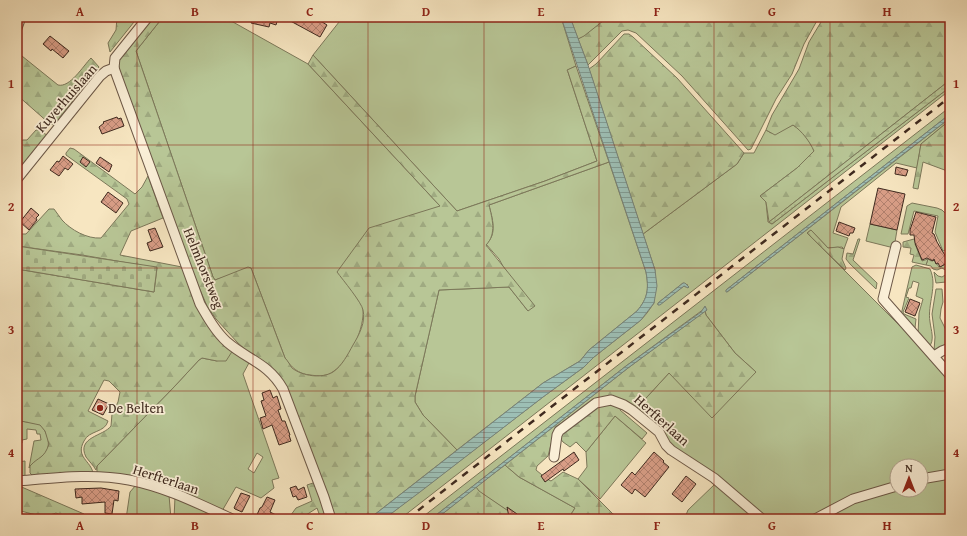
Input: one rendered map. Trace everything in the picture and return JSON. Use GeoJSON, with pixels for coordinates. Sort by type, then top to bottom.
{"type":"FeatureCollection","features":[{"type":"Feature","properties":{"kind":"street"},"geometry":{"type":"LineString","coordinates":[[17,28],[22,17]]}},
{"type":"Feature","properties":{"kind":"street","name":"Kuyerhuislaan"},"geometry":{"type":"LineString","coordinates":[[17,178],[100,76],[106,71],[114,68],[115,58],[148,17]]}},
{"type":"Feature","properties":{"kind":"street","name":"Helmhorstweg"},"geometry":{"type":"LineString","coordinates":[[114,68],[200,304],[216,330],[226,341],[271,372],[278,380],[289,404],[324,497],[330,519]]}},
{"type":"Feature","properties":{"kind":"street"},"geometry":{"type":"LineString","coordinates":[[896,246],[883,299],[950,375]]}},
{"type":"Feature","properties":{"kind":"street"},"geometry":{"type":"LineString","coordinates":[[934,356],[942,350],[950,348]]}},
{"type":"Feature","properties":{"kind":"street","name":"Herfterlaan"},"geometry":{"type":"LineString","coordinates":[[554,457],[557,435],[559,431],[596,403],[611,400],[619,402],[632,410],[659,432],[666,445],[671,450],[714,478],[762,519]]}},
{"type":"Feature","properties":{"kind":"street"},"geometry":{"type":"LineString","coordinates":[[929,478],[950,474]]}},
{"type":"Feature","properties":{"kind":"street","name":"Herfterlaan"},"geometry":{"type":"LineString","coordinates":[[17,481],[95,477],[129,480],[173,493],[232,519]]}},
{"type":"Feature","properties":{"kind":"street"},"geometry":{"type":"LineString","coordinates":[[815,519],[853,499],[889,488]]}},
{"type":"Feature","properties":{"kind":"green space"},"geometry":{"type":"Polygon","coordinates":[[[117,17],[138,17],[110,52],[108,43],[116,30],[117,17]]]}},
{"type":"Feature","properties":{"kind":"green space"},"geometry":{"type":"Polygon","coordinates":[[[151,17],[163,17],[136,51],[213,277],[215,280],[248,267],[251,268],[285,358],[296,371],[312,376],[333,372],[347,356],[358,337],[364,319],[363,310],[356,297],[337,272],[369,228],[440,206],[308,64],[313,55],[457,211],[545,181],[597,161],[567,70],[576,66],[609,162],[489,205],[493,231],[492,236],[486,245],[535,306],[528,311],[509,287],[439,290],[415,396],[415,402],[423,415],[457,450],[369,519],[334,519],[280,377],[268,364],[248,352],[237,342],[216,319],[207,306],[188,262],[118,67],[120,58],[151,17]]]}},
{"type":"Feature","properties":{"kind":"green space"},"geometry":{"type":"Polygon","coordinates":[[[163,17],[224,17],[308,64],[440,206],[363,308],[362,325],[351,352],[340,366],[328,374],[316,376],[302,373],[295,370],[287,361],[251,268],[215,280],[213,277],[136,51],[163,17]]]}},
{"type":"Feature","properties":{"kind":"green space"},"geometry":{"type":"Polygon","coordinates":[[[343,17],[347,20],[349,17],[561,17],[576,66],[568,70],[568,72],[597,161],[545,181],[457,211],[313,55],[343,17]]]}},
{"type":"Feature","properties":{"kind":"green space"},"geometry":{"type":"Polygon","coordinates":[[[570,17],[608,17],[584,37],[578,39],[570,17]]]}},
{"type":"Feature","properties":{"kind":"green space"},"geometry":{"type":"Polygon","coordinates":[[[608,17],[819,17],[804,44],[792,74],[776,99],[751,149],[748,150],[682,76],[636,33],[628,30],[622,31],[588,65],[578,39],[608,17]]]}},
{"type":"Feature","properties":{"kind":"green space"},"geometry":{"type":"Polygon","coordinates":[[[824,17],[950,17],[950,80],[769,222],[766,202],[760,196],[797,168],[814,151],[800,130],[793,125],[775,135],[766,130],[772,115],[799,69],[809,42],[824,17]]]}},
{"type":"Feature","properties":{"kind":"green space"},"geometry":{"type":"Polygon","coordinates":[[[624,34],[629,34],[633,37],[677,78],[744,153],[737,164],[643,234],[589,69],[596,64],[624,34]]]}},
{"type":"Feature","properties":{"kind":"green space"},"geometry":{"type":"Polygon","coordinates":[[[17,52],[58,85],[63,85],[72,80],[91,58],[99,67],[54,125],[50,124],[17,95],[17,52]]]}},
{"type":"Feature","properties":{"kind":"green space"},"geometry":{"type":"Polygon","coordinates":[[[950,80],[950,87],[772,224],[769,222],[950,80]]]}},
{"type":"Feature","properties":{"kind":"green space"},"geometry":{"type":"Polygon","coordinates":[[[950,87],[950,90],[400,519],[384,519],[584,367],[594,357],[641,320],[654,303],[655,270],[643,234],[737,164],[744,153],[754,153],[766,130],[771,133],[793,125],[805,136],[814,151],[797,168],[760,196],[766,202],[768,222],[772,224],[950,87]],[[683,283],[658,303],[658,305],[684,286],[686,287],[688,285],[683,283]]]}},
{"type":"Feature","properties":{"kind":"green space"},"geometry":{"type":"Polygon","coordinates":[[[950,107],[950,114],[726,290],[727,292],[950,118],[950,120],[921,144],[917,168],[896,163],[841,207],[833,233],[848,238],[844,249],[842,247],[828,248],[811,230],[807,233],[905,331],[950,381],[950,470],[929,474],[929,458],[889,458],[889,485],[811,519],[765,519],[668,444],[636,409],[669,373],[756,372],[735,353],[706,315],[705,311],[707,310],[704,309],[626,366],[431,519],[420,519],[950,107]]]}},
{"type":"Feature","properties":{"kind":"green space"},"geometry":{"type":"Polygon","coordinates":[[[950,120],[950,172],[923,162],[918,189],[913,188],[921,144],[950,120]]]}},
{"type":"Feature","properties":{"kind":"green space"},"geometry":{"type":"Polygon","coordinates":[[[36,130],[47,135],[17,174],[17,142],[27,140],[36,130]]]}},
{"type":"Feature","properties":{"kind":"green space"},"geometry":{"type":"Polygon","coordinates":[[[70,148],[74,149],[135,194],[142,187],[148,176],[163,218],[131,231],[120,255],[182,267],[192,292],[233,350],[226,361],[202,358],[199,360],[97,466],[96,470],[86,457],[84,450],[85,445],[92,438],[111,426],[112,414],[118,402],[120,392],[109,381],[104,380],[88,411],[108,421],[104,428],[86,437],[81,451],[93,473],[33,476],[30,473],[30,466],[43,455],[49,444],[45,431],[40,425],[21,421],[18,417],[17,269],[154,292],[157,268],[17,246],[17,231],[22,234],[26,234],[49,209],[54,209],[62,220],[75,230],[90,237],[101,238],[129,204],[127,199],[66,155],[70,148]]]}},
{"type":"Feature","properties":{"kind":"green space"},"geometry":{"type":"Polygon","coordinates":[[[609,162],[646,272],[647,293],[643,302],[637,311],[589,350],[580,361],[543,383],[457,450],[423,415],[415,402],[415,396],[439,290],[509,287],[528,311],[499,259],[486,244],[490,240],[493,231],[493,220],[489,205],[609,162]]]}},
{"type":"Feature","properties":{"kind":"green space"},"geometry":{"type":"Polygon","coordinates":[[[912,203],[937,208],[942,210],[950,218],[950,240],[948,242],[950,248],[943,251],[935,232],[938,216],[914,211],[908,234],[901,234],[907,206],[912,203]]]}},
{"type":"Feature","properties":{"kind":"green space"},"geometry":{"type":"Polygon","coordinates":[[[870,224],[897,230],[894,248],[866,241],[870,224]]]}},
{"type":"Feature","properties":{"kind":"green space"},"geometry":{"type":"Polygon","coordinates":[[[811,230],[828,248],[838,247],[844,249],[842,259],[846,268],[845,270],[807,233],[811,230]]]}},
{"type":"Feature","properties":{"kind":"green space"},"geometry":{"type":"Polygon","coordinates":[[[858,239],[860,239],[853,260],[877,283],[876,289],[846,259],[847,253],[853,254],[858,239]]]}},
{"type":"Feature","properties":{"kind":"green space"},"geometry":{"type":"Polygon","coordinates":[[[914,239],[922,261],[928,259],[926,265],[912,262],[914,255],[910,254],[911,248],[903,247],[903,242],[914,239]]]}},
{"type":"Feature","properties":{"kind":"green space"},"geometry":{"type":"Polygon","coordinates":[[[17,246],[157,267],[154,292],[17,269],[17,246]]]}},
{"type":"Feature","properties":{"kind":"green space"},"geometry":{"type":"Polygon","coordinates":[[[928,259],[931,261],[934,260],[939,267],[950,262],[950,271],[942,268],[937,270],[933,269],[931,266],[926,265],[928,259]]]}},
{"type":"Feature","properties":{"kind":"green space"},"geometry":{"type":"Polygon","coordinates":[[[916,265],[930,269],[932,275],[933,288],[929,315],[932,341],[929,347],[918,335],[919,313],[923,299],[916,296],[919,283],[913,281],[911,288],[909,288],[906,297],[909,298],[903,312],[904,314],[916,319],[914,329],[901,315],[912,267],[916,265]]]}},
{"type":"Feature","properties":{"kind":"green space"},"geometry":{"type":"Polygon","coordinates":[[[934,272],[938,276],[942,277],[950,272],[950,279],[946,282],[936,283],[934,272]]]}},
{"type":"Feature","properties":{"kind":"green space"},"geometry":{"type":"Polygon","coordinates":[[[936,289],[942,289],[943,302],[940,318],[946,330],[950,332],[950,345],[934,351],[935,337],[932,314],[936,289]]]}},
{"type":"Feature","properties":{"kind":"green space"},"geometry":{"type":"Polygon","coordinates":[[[705,311],[706,315],[735,353],[756,372],[712,418],[669,373],[636,409],[608,398],[554,433],[548,456],[537,466],[536,470],[551,481],[563,472],[578,479],[613,514],[623,519],[568,519],[575,508],[519,477],[505,465],[628,368],[705,311]]]}},
{"type":"Feature","properties":{"kind":"green space"},"geometry":{"type":"Polygon","coordinates":[[[233,350],[250,361],[243,374],[279,478],[272,480],[274,488],[261,498],[236,487],[222,511],[97,473],[97,466],[199,360],[202,358],[217,361],[233,350]],[[257,453],[248,469],[254,473],[263,457],[257,453]]]}},
{"type":"Feature","properties":{"kind":"green space"},"geometry":{"type":"Polygon","coordinates":[[[605,403],[621,408],[620,410],[647,433],[642,439],[615,416],[586,452],[576,442],[570,447],[563,442],[560,438],[562,433],[598,405],[605,403]]]}},
{"type":"Feature","properties":{"kind":"green space"},"geometry":{"type":"Polygon","coordinates":[[[17,413],[21,421],[40,424],[48,440],[45,453],[29,468],[34,441],[41,440],[40,434],[37,434],[36,430],[27,429],[27,439],[22,440],[22,443],[17,444],[17,413]]]}},
{"type":"Feature","properties":{"kind":"green space"},"geometry":{"type":"Polygon","coordinates":[[[615,416],[646,443],[600,499],[578,479],[587,467],[586,452],[615,416]]]}},
{"type":"Feature","properties":{"kind":"green space"},"geometry":{"type":"Polygon","coordinates":[[[25,461],[25,476],[17,477],[17,462],[25,461]]]}},
{"type":"Feature","properties":{"kind":"green space"},"geometry":{"type":"Polygon","coordinates":[[[505,465],[519,477],[575,508],[568,519],[520,519],[478,491],[476,487],[505,465]]]}},
{"type":"Feature","properties":{"kind":"green space"},"geometry":{"type":"Polygon","coordinates":[[[950,477],[950,519],[821,519],[841,507],[889,492],[889,498],[929,498],[929,481],[950,477]]]}},
{"type":"Feature","properties":{"kind":"green space"},"geometry":{"type":"Polygon","coordinates":[[[316,482],[328,519],[321,519],[317,508],[306,515],[303,519],[288,519],[296,508],[312,501],[307,485],[316,482]]]}},
{"type":"Feature","properties":{"kind":"green space"},"geometry":{"type":"Polygon","coordinates":[[[715,484],[756,519],[687,519],[686,515],[688,510],[715,484]]]}},
{"type":"Feature","properties":{"kind":"green space"},"geometry":{"type":"Polygon","coordinates":[[[17,485],[84,514],[89,519],[68,519],[56,513],[44,517],[17,510],[17,485]]]}},
{"type":"Feature","properties":{"kind":"green space"},"geometry":{"type":"Polygon","coordinates":[[[136,485],[169,495],[171,519],[126,519],[130,492],[136,485]]]}},
{"type":"Feature","properties":{"kind":"green space"},"geometry":{"type":"Polygon","coordinates":[[[476,487],[479,491],[520,519],[436,519],[476,487]]]}},
{"type":"Feature","properties":{"kind":"green space"},"geometry":{"type":"Polygon","coordinates":[[[175,497],[223,519],[174,519],[175,497]]]}},
{"type":"Feature","properties":{"kind":"water"},"geometry":{"type":"Polygon","coordinates":[[[561,17],[570,17],[588,65],[655,270],[657,286],[654,303],[641,320],[594,357],[584,367],[420,492],[384,519],[369,519],[543,383],[580,361],[589,350],[637,311],[647,293],[646,272],[561,17]]]}},
{"type":"Feature","properties":{"kind":"water"},"geometry":{"type":"Polygon","coordinates":[[[950,114],[950,118],[726,292],[726,290],[950,114]]]}},
{"type":"Feature","properties":{"kind":"water"},"geometry":{"type":"Polygon","coordinates":[[[683,283],[689,287],[684,286],[658,305],[658,303],[683,283]]]}},
{"type":"Feature","properties":{"kind":"water"},"geometry":{"type":"Polygon","coordinates":[[[705,306],[707,310],[628,368],[436,519],[431,519],[626,366],[701,312],[705,306]]]}},
{"type":"Feature","properties":{"kind":"building"},"geometry":{"type":"Polygon","coordinates":[[[253,17],[278,18],[276,25],[270,23],[269,27],[251,23],[253,17]]]}},
{"type":"Feature","properties":{"kind":"building"},"geometry":{"type":"Polygon","coordinates":[[[283,17],[309,17],[318,22],[319,20],[327,25],[320,37],[283,17]]]}},
{"type":"Feature","properties":{"kind":"building"},"geometry":{"type":"Polygon","coordinates":[[[50,36],[69,51],[63,58],[43,44],[50,36]]]}},
{"type":"Feature","properties":{"kind":"building"},"geometry":{"type":"Polygon","coordinates":[[[117,117],[118,119],[121,118],[124,126],[102,134],[99,127],[104,123],[103,122],[117,117]]]}},
{"type":"Feature","properties":{"kind":"building"},"geometry":{"type":"Polygon","coordinates":[[[63,156],[73,164],[68,170],[65,168],[59,176],[50,170],[63,156]]]}},
{"type":"Feature","properties":{"kind":"building"},"geometry":{"type":"Polygon","coordinates":[[[83,157],[90,162],[86,167],[80,162],[83,157]]]}},
{"type":"Feature","properties":{"kind":"building"},"geometry":{"type":"Polygon","coordinates":[[[100,157],[112,165],[109,172],[96,163],[100,157]]]}},
{"type":"Feature","properties":{"kind":"building"},"geometry":{"type":"Polygon","coordinates":[[[896,167],[908,170],[906,176],[895,174],[896,167]]]}},
{"type":"Feature","properties":{"kind":"building"},"geometry":{"type":"Polygon","coordinates":[[[878,188],[905,194],[897,230],[870,224],[878,188]]]}},
{"type":"Feature","properties":{"kind":"building"},"geometry":{"type":"Polygon","coordinates":[[[108,192],[123,203],[116,213],[101,202],[108,192]]]}},
{"type":"Feature","properties":{"kind":"building"},"geometry":{"type":"Polygon","coordinates":[[[31,208],[39,215],[29,230],[20,222],[31,208]]]}},
{"type":"Feature","properties":{"kind":"building"},"geometry":{"type":"Polygon","coordinates":[[[916,212],[936,217],[932,233],[934,234],[949,262],[940,267],[938,263],[936,264],[934,259],[933,261],[927,258],[922,260],[915,243],[914,235],[910,235],[910,230],[916,212]]]}},
{"type":"Feature","properties":{"kind":"building"},"geometry":{"type":"Polygon","coordinates":[[[839,222],[855,228],[853,233],[850,233],[849,236],[836,231],[839,222]]]}},
{"type":"Feature","properties":{"kind":"building"},"geometry":{"type":"Polygon","coordinates":[[[155,228],[163,247],[150,251],[147,243],[152,241],[148,230],[155,228]]]}},
{"type":"Feature","properties":{"kind":"building"},"geometry":{"type":"Polygon","coordinates":[[[910,299],[920,303],[915,316],[905,312],[910,299]]]}},
{"type":"Feature","properties":{"kind":"building"},"geometry":{"type":"Polygon","coordinates":[[[270,390],[273,398],[277,396],[281,409],[278,410],[282,421],[285,421],[291,441],[279,445],[272,425],[263,429],[260,418],[266,416],[261,401],[264,400],[262,393],[270,390]]]}},
{"type":"Feature","properties":{"kind":"building","name":"De Belten"},"geometry":{"type":"Polygon","coordinates":[[[98,399],[109,404],[103,415],[92,410],[98,399]]]}},
{"type":"Feature","properties":{"kind":"building"},"geometry":{"type":"Polygon","coordinates":[[[574,452],[579,460],[545,482],[541,476],[574,452]]]}},
{"type":"Feature","properties":{"kind":"building"},"geometry":{"type":"Polygon","coordinates":[[[654,452],[669,467],[645,497],[635,489],[632,494],[621,485],[632,472],[635,475],[654,452]]]}},
{"type":"Feature","properties":{"kind":"building"},"geometry":{"type":"Polygon","coordinates":[[[686,476],[696,484],[682,502],[672,494],[686,476]]]}},
{"type":"Feature","properties":{"kind":"building"},"geometry":{"type":"Polygon","coordinates":[[[296,486],[298,490],[304,487],[307,497],[298,500],[296,496],[293,497],[290,488],[296,486]]]}},
{"type":"Feature","properties":{"kind":"building"},"geometry":{"type":"Polygon","coordinates":[[[101,488],[119,491],[118,501],[114,500],[112,514],[105,513],[105,502],[82,504],[82,497],[76,498],[75,489],[101,488]]]}},
{"type":"Feature","properties":{"kind":"building"},"geometry":{"type":"Polygon","coordinates":[[[241,493],[250,496],[242,512],[234,508],[241,493]]]}},
{"type":"Feature","properties":{"kind":"building"},"geometry":{"type":"Polygon","coordinates":[[[267,497],[275,500],[270,512],[276,515],[274,519],[259,519],[256,517],[267,497]]]}},
{"type":"Feature","properties":{"kind":"building"},"geometry":{"type":"Polygon","coordinates":[[[507,507],[517,514],[513,519],[509,517],[507,507]]]}},
{"type":"Feature","properties":{"kind":"railway"},"geometry":{"type":"LineString","coordinates":[[407,519],[950,97]]}},
{"type":"Feature","properties":{"kind":"place","name":"De Belten"},"geometry":{"type":"Point","coordinates":[100,408]}}]}
